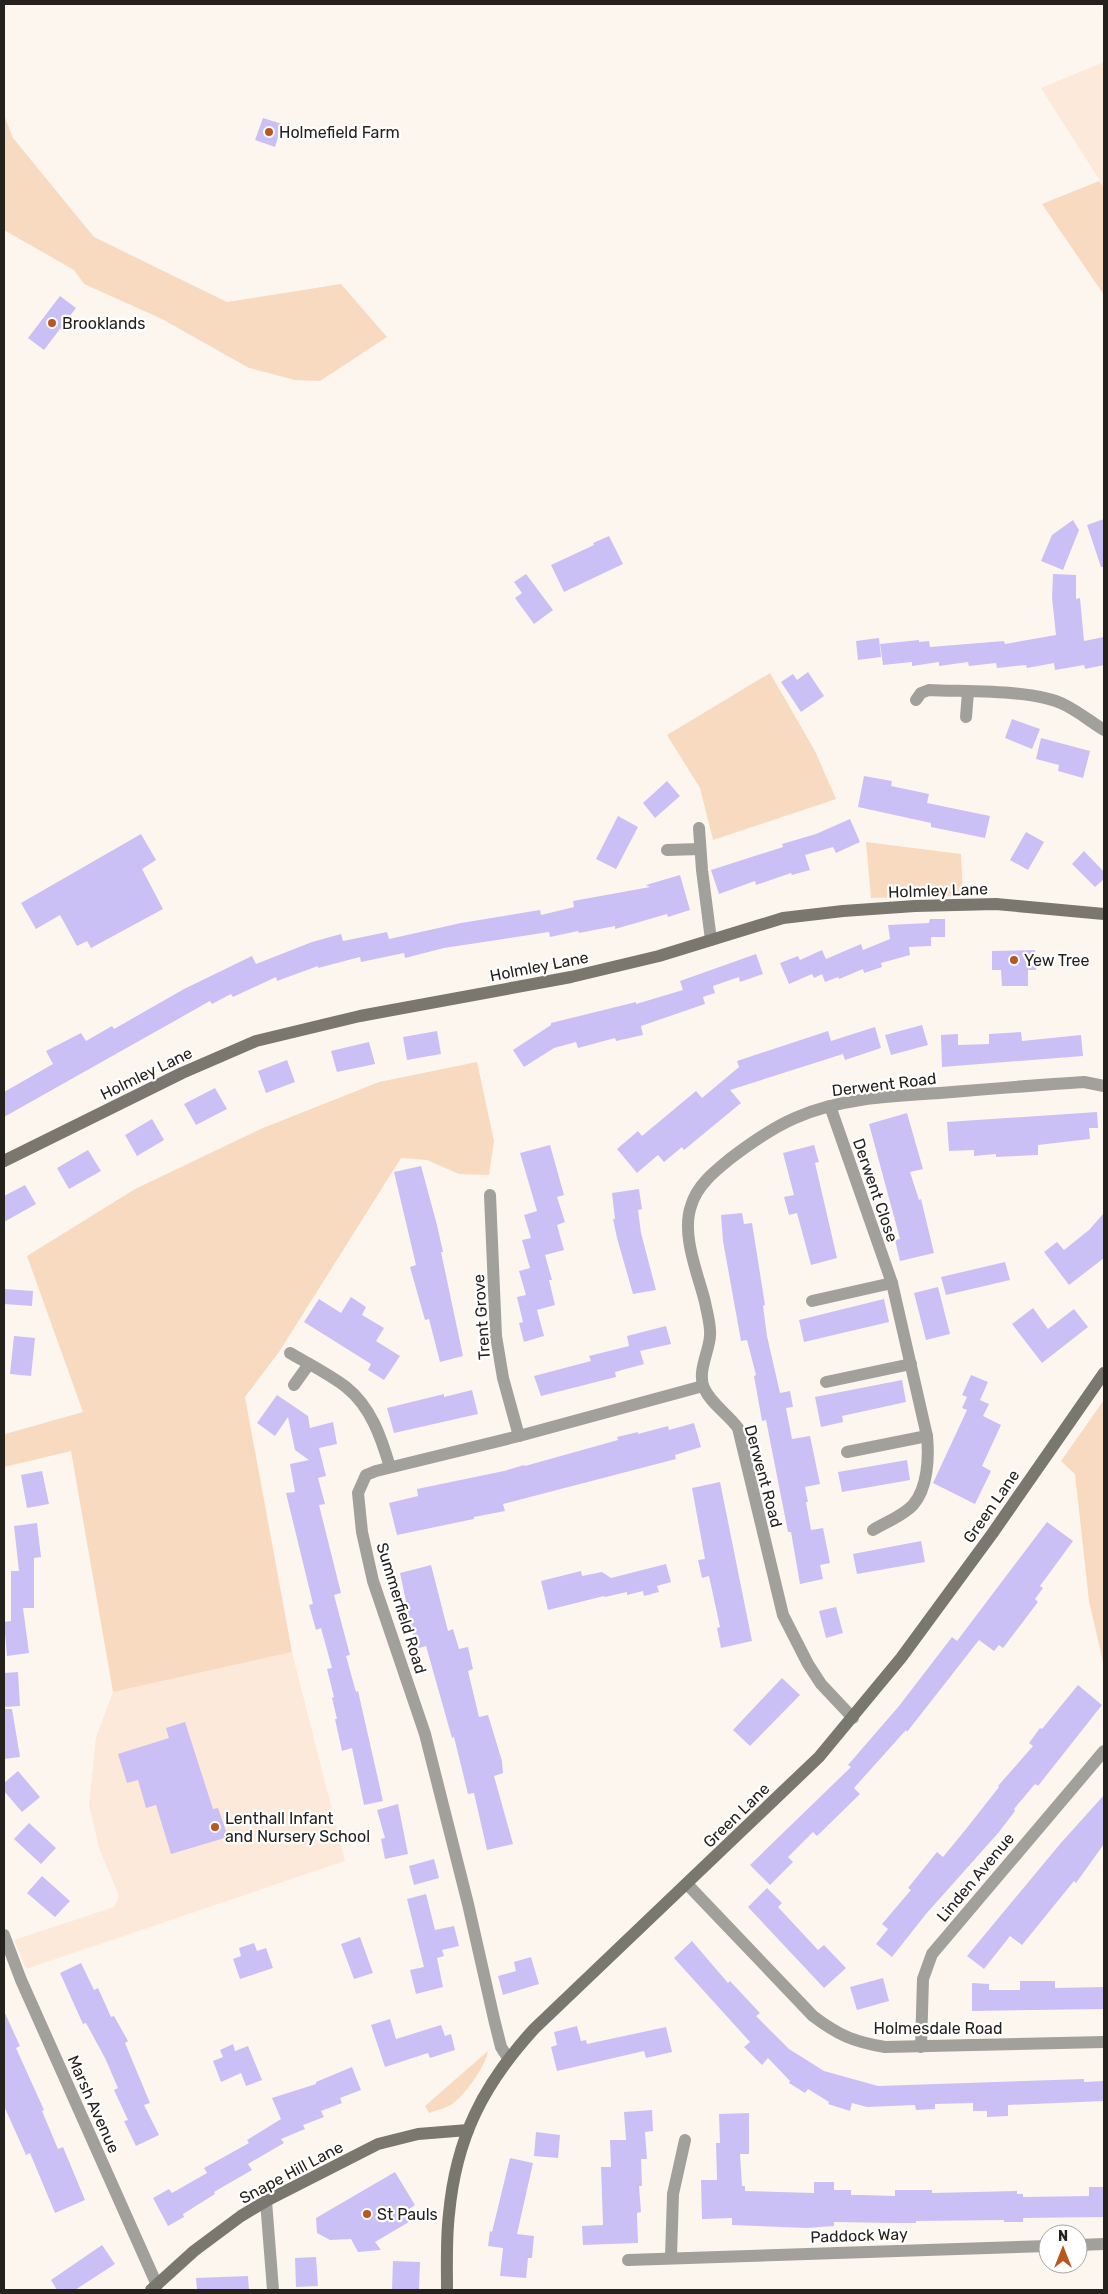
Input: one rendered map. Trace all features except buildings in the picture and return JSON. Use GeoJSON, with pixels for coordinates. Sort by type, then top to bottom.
{"type":"FeatureCollection","features":[{"type":"Feature","properties":{"kind":"main road","name":"Holmley Lane"},"geometry":{"type":"LineString","coordinates":[[4,1161],[182,1073],[256,1041],[360,1016],[571,977],[659,956],[783,918],[915,906],[996,904],[1104,914]]}},
{"type":"Feature","properties":{"kind":"main road","name":"Green Lane"},"geometry":{"type":"LineString","coordinates":[[447,2290],[449,2214],[456,2169],[468,2130],[479,2104],[508,2058],[534,2030],[819,1757],[853,1718],[901,1658],[975,1558],[1104,1373]]}},
{"type":"Feature","properties":{"kind":"main road","name":"Snape Hill Lane"},"geometry":{"type":"LineString","coordinates":[[154,2288],[194,2252],[241,2216],[378,2144],[418,2134],[468,2130]]}},
{"type":"Feature","properties":{"kind":"street"},"geometry":{"type":"LineString","coordinates":[[916,700],[921,693],[929,690],[1027,695],[1048,698],[1066,705],[1104,729]]}},
{"type":"Feature","properties":{"kind":"street"},"geometry":{"type":"LineString","coordinates":[[966,717],[968,692]]}},
{"type":"Feature","properties":{"kind":"street"},"geometry":{"type":"LineString","coordinates":[[699,828],[711,940]]}},
{"type":"Feature","properties":{"kind":"street"},"geometry":{"type":"LineString","coordinates":[[667,850],[700,849]]}},
{"type":"Feature","properties":{"kind":"street","name":"Derwent Road"},"geometry":{"type":"LineString","coordinates":[[853,1718],[821,1684],[808,1664],[783,1615],[738,1428],[731,1418],[709,1397],[703,1386],[702,1373],[710,1336],[709,1318],[691,1244],[688,1220],[691,1206],[703,1183],[716,1170],[762,1136],[797,1117],[830,1106],[922,1094],[1084,1082],[1104,1086]]}},
{"type":"Feature","properties":{"kind":"street","name":"Derwent Close"},"geometry":{"type":"LineString","coordinates":[[830,1106],[892,1283],[927,1436],[929,1453],[920,1494],[913,1504],[873,1530]]}},
{"type":"Feature","properties":{"kind":"street","name":"Trent Grove"},"geometry":{"type":"LineString","coordinates":[[490,1195],[496,1336],[503,1378],[519,1436]]}},
{"type":"Feature","properties":{"kind":"street"},"geometry":{"type":"LineString","coordinates":[[812,1301],[892,1283]]}},
{"type":"Feature","properties":{"kind":"street"},"geometry":{"type":"LineString","coordinates":[[290,1353],[346,1387],[360,1401],[380,1435],[390,1467]]}},
{"type":"Feature","properties":{"kind":"street"},"geometry":{"type":"LineString","coordinates":[[294,1385],[309,1364]]}},
{"type":"Feature","properties":{"kind":"street"},"geometry":{"type":"LineString","coordinates":[[826,1382],[911,1364]]}},
{"type":"Feature","properties":{"kind":"street","name":"Summerfield Road"},"geometry":{"type":"LineString","coordinates":[[508,2058],[501,2047],[468,1904],[425,1734],[373,1581],[362,1532],[358,1493],[361,1483],[366,1476],[390,1467],[519,1436],[703,1386]]}},
{"type":"Feature","properties":{"kind":"street"},"geometry":{"type":"LineString","coordinates":[[847,1452],[927,1436]]}},
{"type":"Feature","properties":{"kind":"street","name":"Linden Avenue"},"geometry":{"type":"LineString","coordinates":[[921,2047],[923,1979],[932,1954],[1104,1751]]}},
{"type":"Feature","properties":{"kind":"street","name":"Holmesdale Road"},"geometry":{"type":"LineString","coordinates":[[687,1884],[786,1990],[813,2016],[837,2034],[860,2044],[885,2048],[1104,2042]]}},
{"type":"Feature","properties":{"kind":"street","name":"Marsh Avenue"},"geometry":{"type":"LineString","coordinates":[[4,1935],[21,1980],[154,2288]]}},
{"type":"Feature","properties":{"kind":"street"},"geometry":{"type":"LineString","coordinates":[[671,2257],[673,2194],[685,2140]]}},
{"type":"Feature","properties":{"kind":"street"},"geometry":{"type":"LineString","coordinates":[[266,2202],[273,2290]]}},
{"type":"Feature","properties":{"kind":"street"},"geometry":{"type":"LineString","coordinates":[[1088,2245],[1104,2244]]}},
{"type":"Feature","properties":{"kind":"street","name":"Paddock Way"},"geometry":{"type":"LineString","coordinates":[[628,2260],[671,2257],[1038,2246]]}},
{"type":"Feature","properties":{"kind":"shaded area"},"geometry":{"type":"Polygon","coordinates":[[[1104,62],[1104,187],[1041,88],[1104,62]]]}},
{"type":"Feature","properties":{"kind":"shaded area"},"geometry":{"type":"Polygon","coordinates":[[[4,115],[13,138],[94,237],[227,302],[341,284],[387,337],[320,381],[295,380],[249,368],[162,319],[84,284],[74,270],[4,230],[4,115]]]}},
{"type":"Feature","properties":{"kind":"shaded area"},"geometry":{"type":"Polygon","coordinates":[[[1099,181],[1104,187],[1104,295],[1042,204],[1099,181]]]}},
{"type":"Feature","properties":{"kind":"shaded area"},"geometry":{"type":"Polygon","coordinates":[[[770,673],[815,751],[836,799],[713,840],[700,788],[667,735],[770,673]]]}},
{"type":"Feature","properties":{"kind":"shaded area"},"geometry":{"type":"Polygon","coordinates":[[[866,842],[961,854],[963,896],[871,898],[866,842]]]}},
{"type":"Feature","properties":{"kind":"shaded area"},"geometry":{"type":"Polygon","coordinates":[[[477,1062],[494,1141],[489,1175],[459,1174],[427,1160],[401,1158],[279,1352],[245,1397],[292,1652],[113,1692],[71,1451],[4,1467],[5,1434],[83,1412],[27,1256],[135,1189],[263,1128],[379,1082],[477,1062]]]}},
{"type":"Feature","properties":{"kind":"shaded area"},"geometry":{"type":"Polygon","coordinates":[[[1104,1400],[1104,1666],[1089,1601],[1075,1474],[1061,1461],[1104,1400]]]}},
{"type":"Feature","properties":{"kind":"shaded area","name":"Lenthall Infant and Nursery School"},"geometry":{"type":"Polygon","coordinates":[[[292,1652],[345,1861],[26,1969],[14,1940],[114,1907],[119,1896],[99,1848],[89,1805],[96,1737],[113,1692],[292,1652]]]}},
{"type":"Feature","properties":{"kind":"shaded area"},"geometry":{"type":"Polygon","coordinates":[[[488,2051],[480,2071],[459,2098],[449,2106],[429,2113],[425,2106],[488,2051]]]}},
{"type":"Feature","properties":{"kind":"place","name":"Holmefield Farm"},"geometry":{"type":"Point","coordinates":[269,132]}},
{"type":"Feature","properties":{"kind":"place","name":"Brooklands"},"geometry":{"type":"Point","coordinates":[52,323]}},
{"type":"Feature","properties":{"kind":"place","name":"Yew Tree"},"geometry":{"type":"Point","coordinates":[1014,960]}},
{"type":"Feature","properties":{"kind":"place","name":"Lenthall Infant and Nursery School"},"geometry":{"type":"Point","coordinates":[215,1827]}},
{"type":"Feature","properties":{"kind":"place","name":"St Pauls"},"geometry":{"type":"Point","coordinates":[367,2214]}}]}
